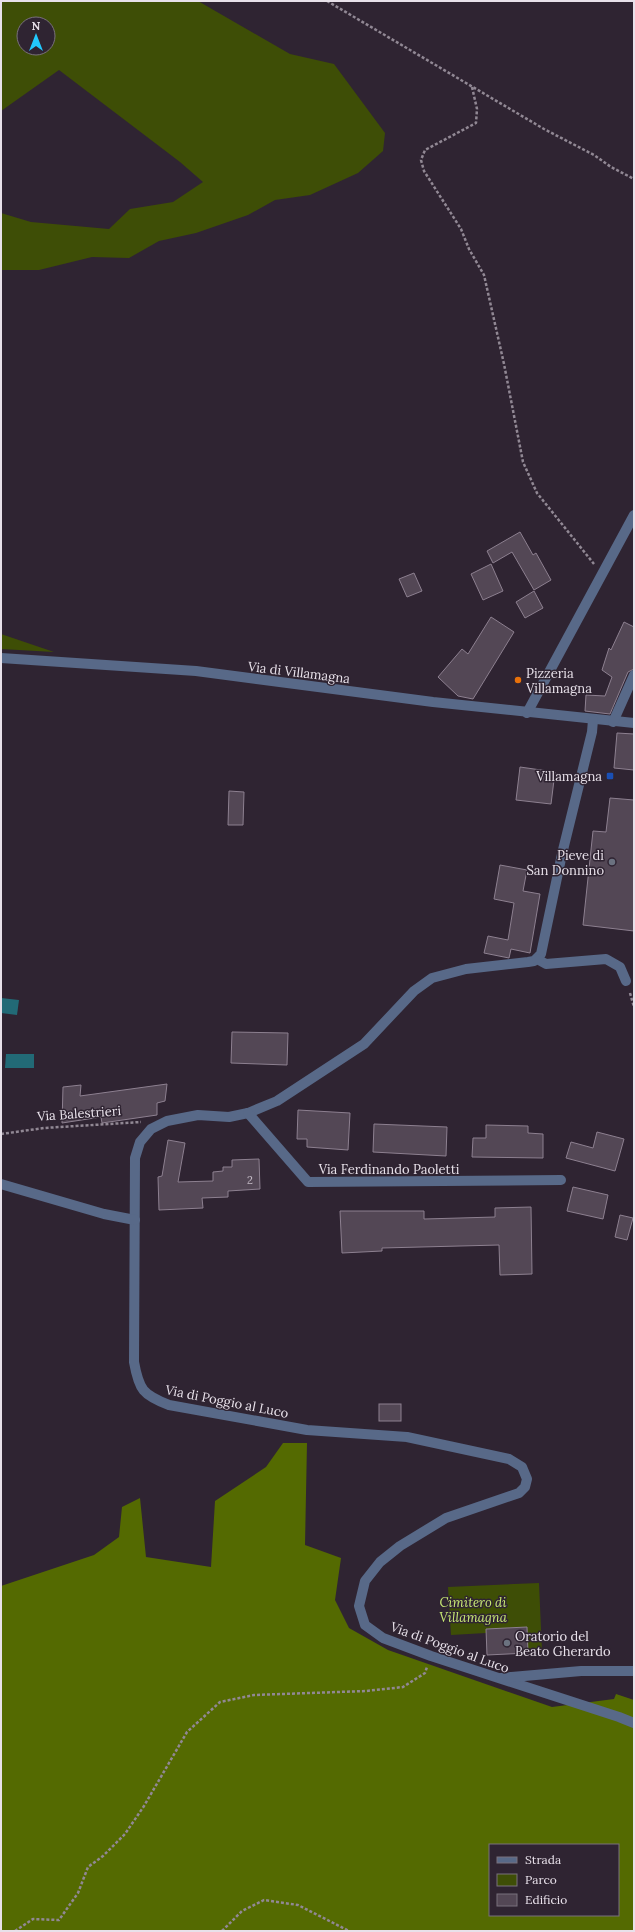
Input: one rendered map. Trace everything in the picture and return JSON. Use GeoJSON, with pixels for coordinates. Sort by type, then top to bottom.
{"type":"FeatureCollection","features":[{"type":"Feature","properties":{"kind":"street"},"geometry":{"type":"LineString","coordinates":[[527,713],[634,515]]}},
{"type":"Feature","properties":{"kind":"street","name":"Via di Villamagna"},"geometry":{"type":"LineString","coordinates":[[1,658],[196,671],[527,713],[634,723]]}},
{"type":"Feature","properties":{"kind":"street"},"geometry":{"type":"LineString","coordinates":[[613,722],[634,675]]}},
{"type":"Feature","properties":{"kind":"street"},"geometry":{"type":"LineString","coordinates":[[537,959],[541,954],[593,720]]}},
{"type":"Feature","properties":{"kind":"street","name":"Via di Poggio al Luco"},"geometry":{"type":"LineString","coordinates":[[626,981],[620,967],[606,959],[546,964],[537,959],[528,962],[466,968],[432,978],[414,991],[364,1044],[277,1101],[248,1113],[229,1117],[198,1116],[167,1121],[151,1129],[140,1142],[136,1158],[133,1317],[134,1362],[138,1382],[149,1397],[169,1405],[307,1430],[407,1437],[509,1459],[522,1467],[527,1479],[525,1487],[519,1493],[446,1518],[400,1546],[380,1562],[365,1581],[359,1606],[365,1625],[382,1638],[431,1656],[634,1723]]}},
{"type":"Feature","properties":{"kind":"street","name":"Via Ferdinando Paoletti"},"geometry":{"type":"LineString","coordinates":[[248,1113],[308,1182],[561,1180]]}},
{"type":"Feature","properties":{"kind":"street"},"geometry":{"type":"LineString","coordinates":[[1,1184],[104,1214],[136,1220]]}},
{"type":"Feature","properties":{"kind":"street"},"geometry":{"type":"LineString","coordinates":[[495,1678],[581,1671],[634,1671]]}},
{"type":"Feature","properties":{"kind":"path"},"geometry":{"type":"LineString","coordinates":[[327,1],[472,87],[634,179]]}},
{"type":"Feature","properties":{"kind":"path"},"geometry":{"type":"LineString","coordinates":[[472,87],[477,109],[476,123],[425,150],[421,160],[424,171],[461,229],[469,249],[484,275],[504,364],[523,462],[537,493],[602,574]]}},
{"type":"Feature","properties":{"kind":"path","name":"Via Balestrieri"},"geometry":{"type":"LineString","coordinates":[[1,1134],[44,1128],[134,1122],[159,1124]]}},
{"type":"Feature","properties":{"kind":"path"},"geometry":{"type":"LineString","coordinates":[[15,1931],[33,1919],[59,1920],[78,1893],[88,1867],[103,1856],[125,1834],[144,1806],[187,1732],[220,1702],[254,1695],[366,1691],[403,1687],[425,1673],[431,1656]]}},
{"type":"Feature","properties":{"kind":"path"},"geometry":{"type":"LineString","coordinates":[[222,1931],[242,1911],[264,1900],[298,1905],[349,1931]]}},
{"type":"Feature","properties":{"kind":"green space"},"geometry":{"type":"Polygon","coordinates":[[[1,1],[198,1],[290,54],[334,64],[385,133],[383,151],[358,173],[310,195],[275,200],[248,215],[196,233],[159,241],[129,258],[92,257],[39,270],[1,270],[1,213],[31,222],[109,229],[130,209],[173,202],[203,182],[180,162],[59,70],[1,111],[1,1]]]}},
{"type":"Feature","properties":{"kind":"green space"},"geometry":{"type":"Polygon","coordinates":[[[1,634],[54,652],[1,649],[1,634]]]}},
{"type":"Feature","properties":{"kind":"green space"},"geometry":{"type":"Polygon","coordinates":[[[283,1443],[307,1443],[305,1545],[341,1558],[335,1600],[349,1628],[388,1650],[552,1707],[614,1699],[616,1694],[634,1700],[634,1931],[1,1931],[1,1586],[94,1555],[119,1537],[122,1507],[140,1498],[146,1557],[211,1567],[215,1501],[266,1467],[283,1443]]]}},
{"type":"Feature","properties":{"kind":"green space","name":"Cimitero di Villamagna"},"geometry":{"type":"Polygon","coordinates":[[[539,1583],[542,1652],[528,1653],[526,1627],[486,1629],[486,1633],[451,1635],[448,1587],[539,1583]]]}},
{"type":"Feature","properties":{"kind":"water"},"geometry":{"type":"Polygon","coordinates":[[[1,998],[19,1000],[17,1015],[1,1013],[1,998]]]}},
{"type":"Feature","properties":{"kind":"water"},"geometry":{"type":"Polygon","coordinates":[[[6,1054],[34,1054],[34,1068],[5,1068],[6,1054]]]}},
{"type":"Feature","properties":{"kind":"building"},"geometry":{"type":"Polygon","coordinates":[[[520,532],[533,555],[536,553],[551,580],[534,590],[512,552],[493,563],[487,551],[520,532]]]}},
{"type":"Feature","properties":{"kind":"building"},"geometry":{"type":"Polygon","coordinates":[[[491,564],[503,591],[483,600],[471,574],[491,564]]]}},
{"type":"Feature","properties":{"kind":"building"},"geometry":{"type":"Polygon","coordinates":[[[414,573],[422,591],[407,597],[399,579],[414,573]]]}},
{"type":"Feature","properties":{"kind":"building"},"geometry":{"type":"Polygon","coordinates":[[[534,591],[543,608],[525,618],[516,602],[534,591]]]}},
{"type":"Feature","properties":{"kind":"building"},"geometry":{"type":"Polygon","coordinates":[[[491,617],[514,632],[473,699],[458,696],[438,677],[462,649],[468,654],[491,617]]]}},
{"type":"Feature","properties":{"kind":"building"},"geometry":{"type":"Polygon","coordinates":[[[624,622],[634,627],[634,669],[628,672],[610,714],[585,711],[586,695],[605,696],[612,677],[602,670],[609,648],[611,650],[624,622]]]}},
{"type":"Feature","properties":{"kind":"building"},"geometry":{"type":"Polygon","coordinates":[[[617,733],[634,734],[634,770],[614,768],[617,733]]]}},
{"type":"Feature","properties":{"kind":"building"},"geometry":{"type":"Polygon","coordinates":[[[520,767],[555,772],[551,804],[516,800],[520,767]]]}},
{"type":"Feature","properties":{"kind":"building"},"geometry":{"type":"Polygon","coordinates":[[[229,791],[244,792],[243,825],[228,825],[229,791]]]}},
{"type":"Feature","properties":{"kind":"building"},"geometry":{"type":"Polygon","coordinates":[[[610,798],[634,800],[634,931],[583,925],[593,831],[606,832],[610,798]]]}},
{"type":"Feature","properties":{"kind":"building"},"geometry":{"type":"Polygon","coordinates":[[[500,865],[527,870],[523,891],[540,894],[530,953],[511,949],[509,958],[484,953],[488,936],[508,940],[514,903],[494,899],[500,865]]]}},
{"type":"Feature","properties":{"kind":"building"},"geometry":{"type":"Polygon","coordinates":[[[232,1032],[288,1033],[287,1065],[231,1063],[232,1032]]]}},
{"type":"Feature","properties":{"kind":"building"},"geometry":{"type":"Polygon","coordinates":[[[167,1084],[165,1101],[157,1103],[157,1115],[102,1123],[101,1117],[62,1123],[63,1087],[81,1085],[80,1096],[167,1084]]]}},
{"type":"Feature","properties":{"kind":"building"},"geometry":{"type":"Polygon","coordinates":[[[298,1110],[350,1113],[348,1150],[307,1147],[307,1139],[297,1139],[298,1110]]]}},
{"type":"Feature","properties":{"kind":"building"},"geometry":{"type":"Polygon","coordinates":[[[374,1124],[447,1127],[446,1156],[373,1152],[374,1124]]]}},
{"type":"Feature","properties":{"kind":"building"},"geometry":{"type":"Polygon","coordinates":[[[486,1125],[528,1126],[528,1133],[543,1134],[543,1158],[472,1157],[473,1138],[486,1138],[486,1125]]]}},
{"type":"Feature","properties":{"kind":"building"},"geometry":{"type":"Polygon","coordinates":[[[597,1132],[624,1139],[615,1171],[566,1158],[571,1142],[593,1148],[597,1132]]]}},
{"type":"Feature","properties":{"kind":"building"},"geometry":{"type":"Polygon","coordinates":[[[168,1140],[185,1143],[178,1182],[213,1181],[213,1172],[223,1171],[223,1167],[232,1167],[232,1160],[259,1159],[260,1189],[228,1191],[228,1197],[202,1198],[203,1208],[159,1210],[158,1177],[162,1176],[168,1140]]]}},
{"type":"Feature","properties":{"kind":"building"},"geometry":{"type":"Polygon","coordinates":[[[573,1187],[608,1195],[603,1219],[567,1211],[573,1187]]]}},
{"type":"Feature","properties":{"kind":"building"},"geometry":{"type":"Polygon","coordinates":[[[531,1207],[532,1274],[500,1275],[499,1245],[382,1248],[382,1251],[342,1253],[340,1211],[424,1211],[424,1219],[495,1217],[495,1208],[531,1207]]]}},
{"type":"Feature","properties":{"kind":"building"},"geometry":{"type":"Polygon","coordinates":[[[620,1215],[633,1218],[627,1240],[615,1237],[620,1215]]]}},
{"type":"Feature","properties":{"kind":"building"},"geometry":{"type":"Polygon","coordinates":[[[379,1404],[401,1404],[401,1421],[379,1421],[379,1404]]]}},
{"type":"Feature","properties":{"kind":"building","name":"Oratorio del Beato Gherardo"},"geometry":{"type":"Polygon","coordinates":[[[527,1627],[528,1653],[487,1655],[486,1629],[527,1627]]]}},
{"type":"Feature","properties":{"kind":"place","name":"Pizzeria Villamagna"},"geometry":{"type":"Point","coordinates":[518,680]}},
{"type":"Feature","properties":{"kind":"place","name":"Villamagna"},"geometry":{"type":"Point","coordinates":[610,776]}},
{"type":"Feature","properties":{"kind":"place","name":"Pieve di San Donnino"},"geometry":{"type":"Point","coordinates":[612,862]}},
{"type":"Feature","properties":{"kind":"place","name":"Oratorio del Beato Gherardo"},"geometry":{"type":"Point","coordinates":[507,1643]}}]}
